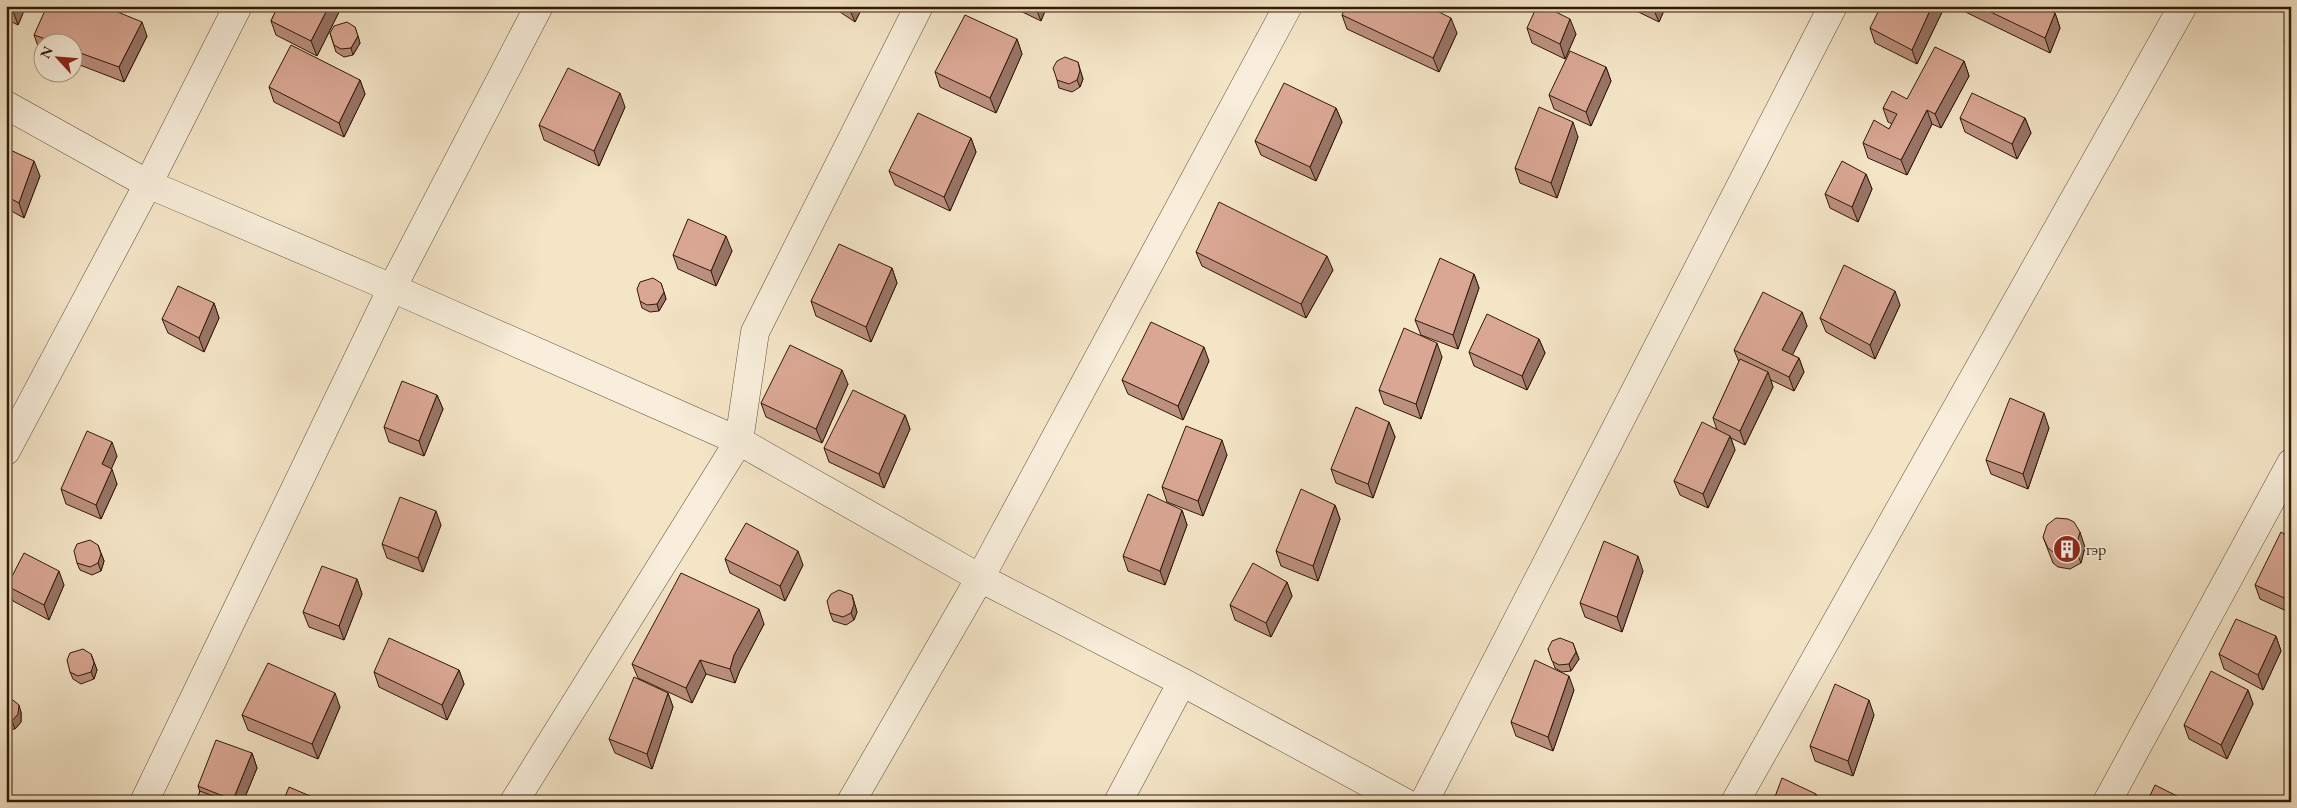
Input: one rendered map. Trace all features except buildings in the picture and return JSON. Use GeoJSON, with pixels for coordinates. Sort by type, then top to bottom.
{"type":"FeatureCollection","features":[{"type":"Feature","properties":{"kind":"street"},"geometry":{"type":"LineString","coordinates":[[6,451],[148,184],[238,6]]}},
{"type":"Feature","properties":{"kind":"street"},"geometry":{"type":"LineString","coordinates":[[144,802],[392,288],[539,6]]}},
{"type":"Feature","properties":{"kind":"street"},"geometry":{"type":"LineString","coordinates":[[514,802],[739,441],[754,332],[919,6]]}},
{"type":"Feature","properties":{"kind":"street"},"geometry":{"type":"LineString","coordinates":[[851,802],[980,578],[1288,6]]}},
{"type":"Feature","properties":{"kind":"street"},"geometry":{"type":"LineString","coordinates":[[1424,802],[1833,6]]}},
{"type":"Feature","properties":{"kind":"street"},"geometry":{"type":"LineString","coordinates":[[1735,802],[2183,6]]}},
{"type":"Feature","properties":{"kind":"street"},"geometry":{"type":"LineString","coordinates":[[6,105],[148,184],[392,288],[739,441],[980,578],[1182,682],[1404,802]]}},
{"type":"Feature","properties":{"kind":"street"},"geometry":{"type":"LineString","coordinates":[[2107,802],[2291,464]]}},
{"type":"Feature","properties":{"kind":"street"},"geometry":{"type":"LineString","coordinates":[[1118,802],[1182,682]]}},
{"type":"Feature","properties":{"kind":"place","name":"гэр"},"geometry":{"type":"Point","coordinates":[2067,549]}}]}
